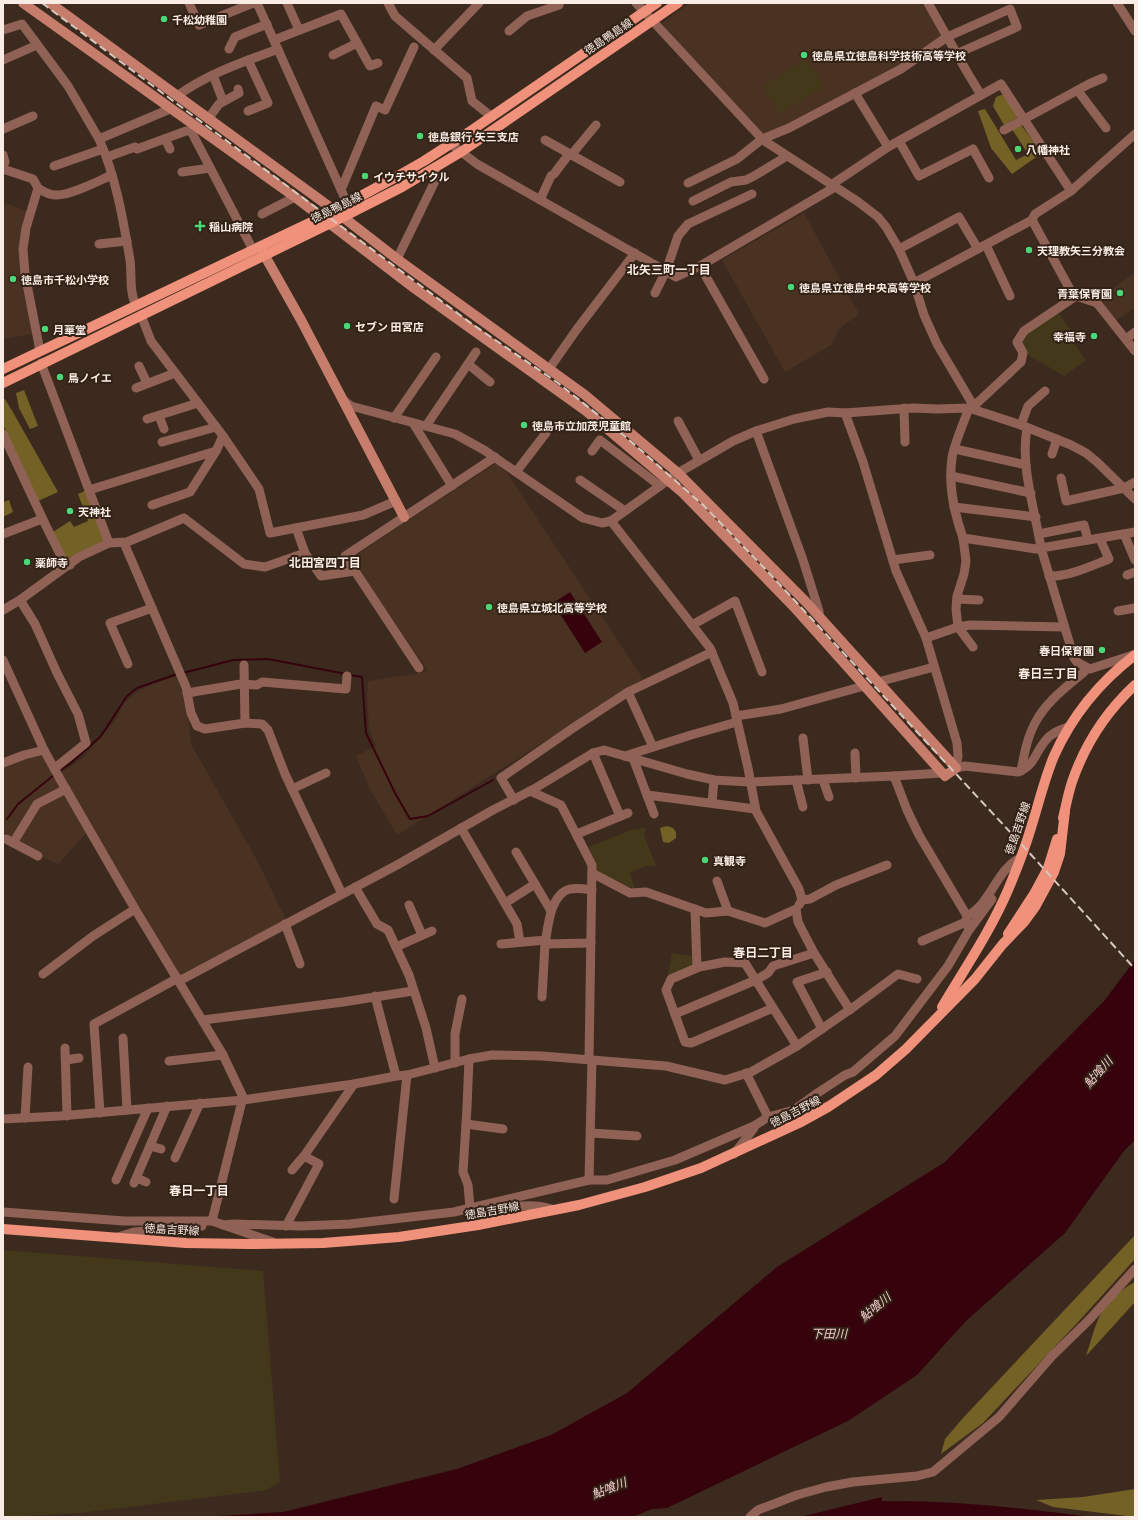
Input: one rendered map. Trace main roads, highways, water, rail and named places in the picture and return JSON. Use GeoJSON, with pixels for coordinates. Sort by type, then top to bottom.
{"type":"FeatureCollection","features":[{"type":"Feature","properties":{"kind":"main road","name":"徳島鴨島線"},"geometry":{"type":"LineString","coordinates":[[3,383],[141,315],[424,161],[492,117],[657,3]]}},
{"type":"Feature","properties":{"kind":"main road","name":"徳島鴨島線"},"geometry":{"type":"LineString","coordinates":[[3,369],[136,305],[259,250],[330,224],[434,169],[678,3]]}},
{"type":"Feature","properties":{"kind":"main road","name":"徳島吉野線"},"geometry":{"type":"LineString","coordinates":[[934,1020],[978,949],[996,916],[1008,890],[1030,831],[1054,756],[1070,726],[1087,702],[1104,682],[1135,655]]}},
{"type":"Feature","properties":{"kind":"main road","name":"徳島吉野線"},"geometry":{"type":"LineString","coordinates":[[3,1229],[112,1238],[280,1245],[399,1237],[478,1225],[579,1205],[672,1179],[734,1154],[799,1123],[858,1088],[906,1049],[975,979],[1002,945],[1028,917],[1051,878],[1060,854],[1065,811],[1072,782],[1086,748],[1108,713],[1135,685]]}},
{"type":"Feature","properties":{"kind":"water"},"geometry":{"type":"Polygon","coordinates":[[[570,592],[602,642],[585,653],[553,603],[570,592]]]}},
{"type":"Feature","properties":{"kind":"water","name":"下田川"},"geometry":{"type":"Polygon","coordinates":[[[1135,960],[1135,1140],[1124,1151],[1065,1233],[966,1321],[917,1375],[848,1421],[667,1508],[652,1509],[632,1517],[201,1517],[283,1512],[457,1469],[551,1435],[627,1393],[777,1267],[945,1162],[1104,1001],[1135,960]]]}},
{"type":"Feature","properties":{"kind":"water"},"geometry":{"type":"Polygon","coordinates":[[[882,1497],[882,1501],[987,1505],[1092,1517],[800,1517],[882,1497]]]}},
{"type":"Feature","properties":{"kind":"waterway"},"geometry":{"type":"LineString","coordinates":[[183,673],[233,660],[268,659],[346,674]]}},
{"type":"Feature","properties":{"kind":"waterway"},"geometry":{"type":"LineString","coordinates":[[59,771],[71,763],[101,736],[127,696],[137,688],[177,674]]}},
{"type":"Feature","properties":{"kind":"waterway"},"geometry":{"type":"LineString","coordinates":[[350,675],[362,677],[366,733],[395,793],[410,819],[428,816],[493,780]]}},
{"type":"Feature","properties":{"kind":"waterway"},"geometry":{"type":"LineString","coordinates":[[7,819],[18,804],[54,775]]}},
{"type":"Feature","properties":{"kind":"railway"},"geometry":{"type":"LineString","coordinates":[[42,3],[472,324],[558,383],[627,438],[703,505],[770,574],[1024,847],[1135,969]]}},
{"type":"Feature","properties":{"kind":"place","name":"千松幼稚園"},"geometry":{"type":"Point","coordinates":[164,19]}},
{"type":"Feature","properties":{"kind":"place","name":"徳島県立徳島科学技術高等学校"},"geometry":{"type":"Point","coordinates":[804,55]}},
{"type":"Feature","properties":{"kind":"place","name":"徳島銀行 矢三支店"},"geometry":{"type":"Point","coordinates":[420,136]}},
{"type":"Feature","properties":{"kind":"place","name":"八幡神社"},"geometry":{"type":"Point","coordinates":[1018,149]}},
{"type":"Feature","properties":{"kind":"place","name":"イウチサイクル"},"geometry":{"type":"Point","coordinates":[365,176]}},
{"type":"Feature","properties":{"kind":"place","name":"稲山病院"},"geometry":{"type":"Point","coordinates":[200,226]}},
{"type":"Feature","properties":{"kind":"place","name":"天理教矢三分教会"},"geometry":{"type":"Point","coordinates":[1029,250]}},
{"type":"Feature","properties":{"kind":"place","name":"徳島市千松小学校"},"geometry":{"type":"Point","coordinates":[13,279]}},
{"type":"Feature","properties":{"kind":"place","name":"徳島県立徳島中央高等学校"},"geometry":{"type":"Point","coordinates":[791,287]}},
{"type":"Feature","properties":{"kind":"place","name":"青葉保育園"},"geometry":{"type":"Point","coordinates":[1120,293]}},
{"type":"Feature","properties":{"kind":"place","name":"セブン 田宮店"},"geometry":{"type":"Point","coordinates":[347,326]}},
{"type":"Feature","properties":{"kind":"place","name":"月華堂"},"geometry":{"type":"Point","coordinates":[45,329]}},
{"type":"Feature","properties":{"kind":"place","name":"幸福寺"},"geometry":{"type":"Point","coordinates":[1094,336]}},
{"type":"Feature","properties":{"kind":"place","name":"鳥ノイエ"},"geometry":{"type":"Point","coordinates":[60,377]}},
{"type":"Feature","properties":{"kind":"place","name":"徳島市立加茂児童館"},"geometry":{"type":"Point","coordinates":[524,425]}},
{"type":"Feature","properties":{"kind":"place","name":"天神社"},"geometry":{"type":"Point","coordinates":[70,511]}},
{"type":"Feature","properties":{"kind":"place","name":"薬師寺"},"geometry":{"type":"Point","coordinates":[27,562]}},
{"type":"Feature","properties":{"kind":"place","name":"徳島県立城北高等学校"},"geometry":{"type":"Point","coordinates":[489,607]}},
{"type":"Feature","properties":{"kind":"place","name":"春日保育園"},"geometry":{"type":"Point","coordinates":[1102,650]}},
{"type":"Feature","properties":{"kind":"place","name":"真観寺"},"geometry":{"type":"Point","coordinates":[705,860]}},
{"type":"Feature","properties":{"kind":"district","name":"北矢三町一丁目"},"geometry":{"type":"Point","coordinates":[669,269]}},
{"type":"Feature","properties":{"kind":"district","name":"北田宮四丁目"},"geometry":{"type":"Point","coordinates":[325,562]}},
{"type":"Feature","properties":{"kind":"district","name":"春日三丁目"},"geometry":{"type":"Point","coordinates":[1048,673]}},
{"type":"Feature","properties":{"kind":"district","name":"春日二丁目"},"geometry":{"type":"Point","coordinates":[763,952]}},
{"type":"Feature","properties":{"kind":"district","name":"春日一丁目"},"geometry":{"type":"Point","coordinates":[199,1190]}},
{"type":"Feature","properties":{"kind":"water label","name":"鮎喰川"},"geometry":{"type":"Point","coordinates":[1098,1072]}},
{"type":"Feature","properties":{"kind":"water label","name":"鮎喰川"},"geometry":{"type":"Point","coordinates":[875,1307]}},
{"type":"Feature","properties":{"kind":"water label","name":"鮎喰川"},"geometry":{"type":"Point","coordinates":[609,1488]}}]}
